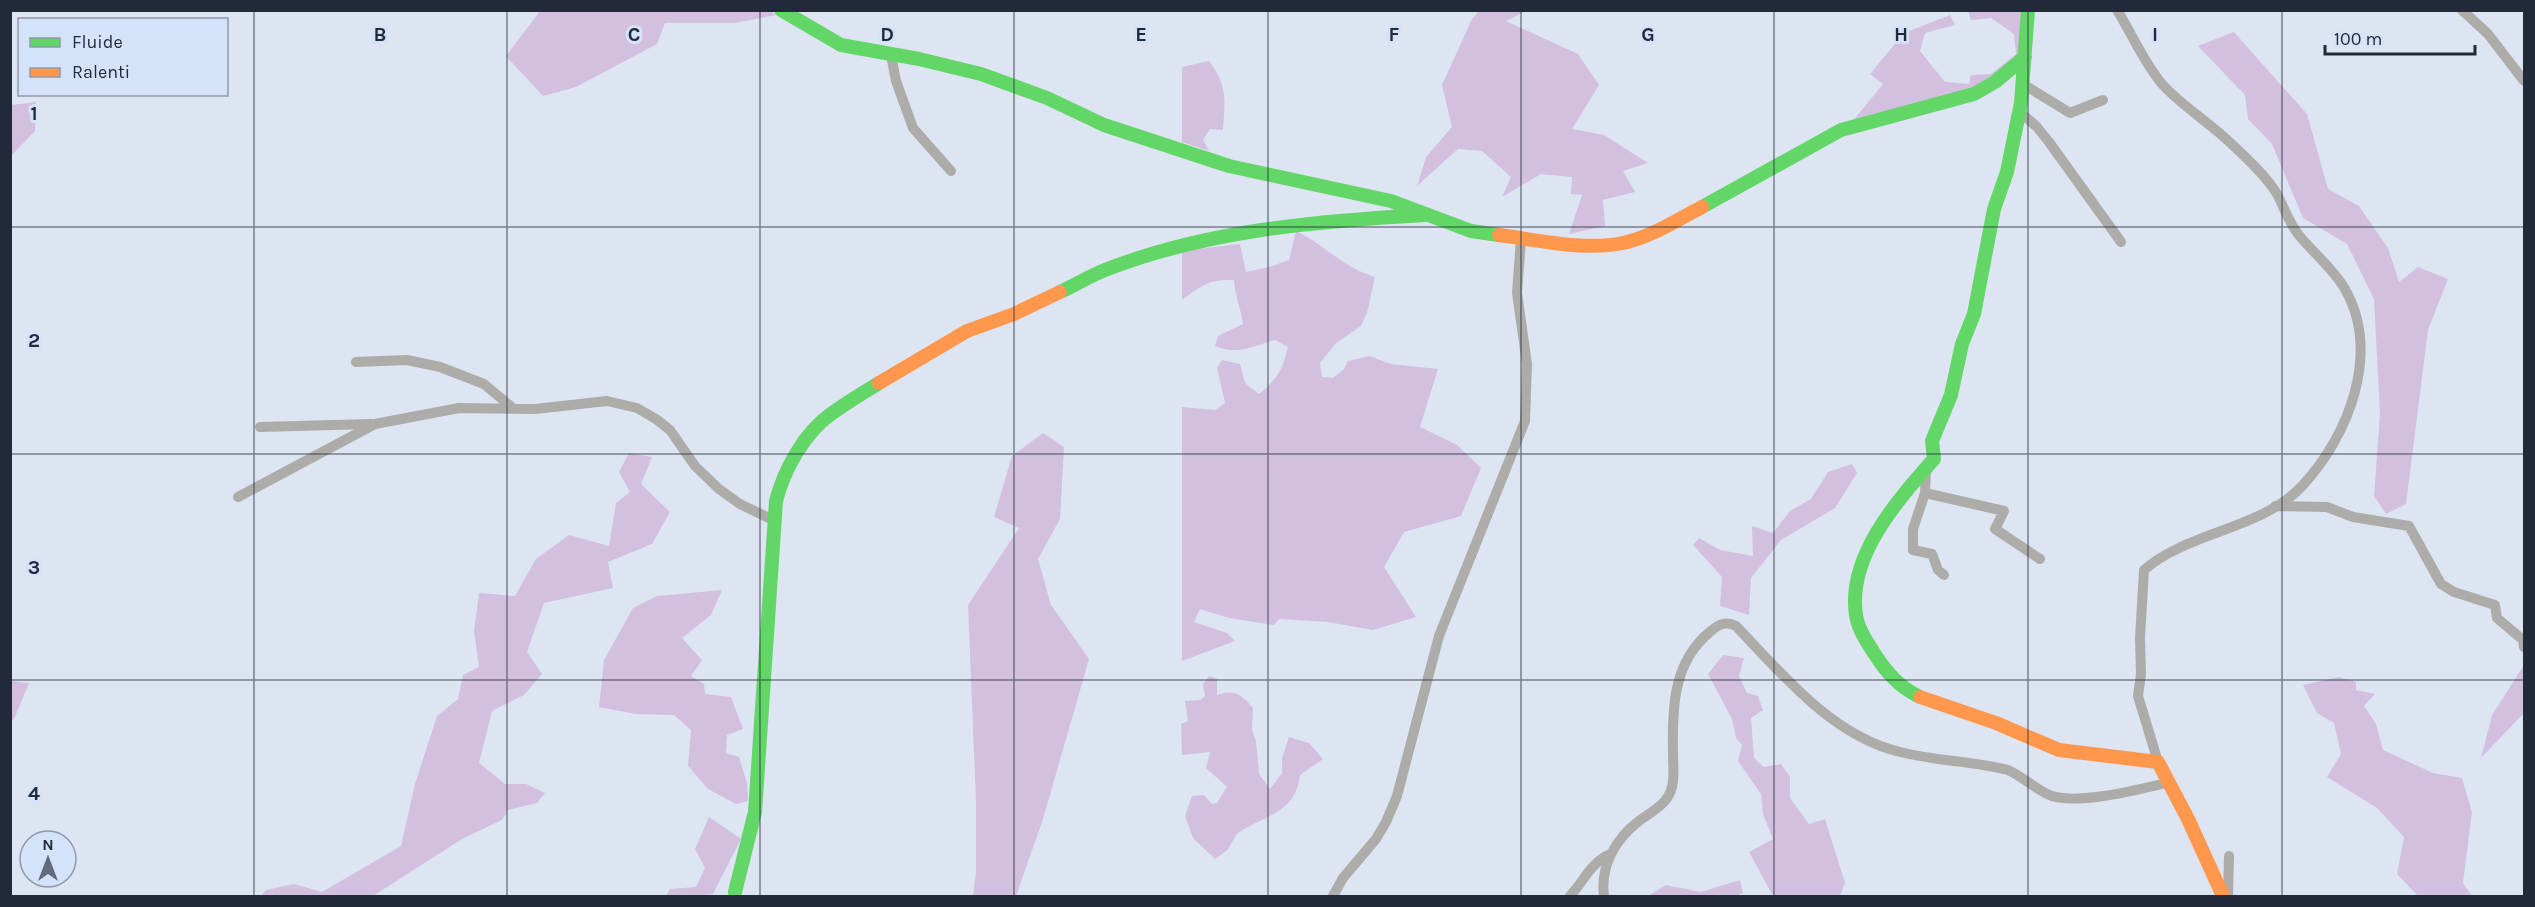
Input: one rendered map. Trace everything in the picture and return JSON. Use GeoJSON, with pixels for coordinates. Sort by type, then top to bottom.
{"type":"FeatureCollection","features":[{"type":"Feature","properties":{"kind":"street"},"geometry":{"type":"LineString","coordinates":[[781,10],[841,45],[958,67],[1047,98],[1104,125],[1229,166],[1391,201],[1471,231],[1521,239],[1604,245],[1623,243],[1647,235],[1752,181],[1841,130],[1974,94],[1995,82],[2025,57]]}},
{"type":"Feature","properties":{"kind":"street"},"geometry":{"type":"LineString","coordinates":[[2028,10],[2023,84],[2007,172],[1994,209],[1974,314],[1962,344],[1951,395],[1932,441],[1934,459],[1891,512],[1866,557],[1855,590],[1857,618],[1866,641],[1881,662],[1905,688],[1927,701],[1996,723],[2044,745],[2077,753],[2158,762]]}},
{"type":"Feature","properties":{"kind":"street"},"geometry":{"type":"LineString","coordinates":[[2117,10],[2164,85],[2225,138],[2272,187],[2298,235],[2330,268],[2346,291],[2356,322],[2359,344],[2358,376],[2348,413],[2335,440],[2303,486],[2275,506],[2227,530],[2174,551],[2144,570],[2140,638],[2141,674],[2138,696],[2158,762],[2170,782],[2223,897]]}},
{"type":"Feature","properties":{"kind":"street"},"geometry":{"type":"LineString","coordinates":[[2462,10],[2488,34],[2524,81]]}},
{"type":"Feature","properties":{"kind":"street"},"geometry":{"type":"LineString","coordinates":[[891,55],[896,81],[913,128],[951,171]]}},
{"type":"Feature","properties":{"kind":"street"},"geometry":{"type":"LineString","coordinates":[[2023,84],[2070,113],[2103,100]]}},
{"type":"Feature","properties":{"kind":"street"},"geometry":{"type":"LineString","coordinates":[[2019,111],[2037,127],[2056,150],[2121,242]]}},
{"type":"Feature","properties":{"kind":"street"},"geometry":{"type":"LineString","coordinates":[[735,892],[754,812],[758,777],[759,724],[773,520],[780,486],[799,450],[829,415],[912,361],[967,331],[1014,314],[1105,270],[1174,248],[1299,225],[1428,214]]}},
{"type":"Feature","properties":{"kind":"street"},"geometry":{"type":"LineString","coordinates":[[1333,897],[1343,878],[1376,838],[1397,796],[1439,636],[1525,421],[1527,364],[1517,293],[1521,239]]}},
{"type":"Feature","properties":{"kind":"street"},"geometry":{"type":"LineString","coordinates":[[356,362],[407,360],[440,367],[484,384],[514,409]]}},
{"type":"Feature","properties":{"kind":"street"},"geometry":{"type":"LineString","coordinates":[[260,427],[375,424],[459,408],[560,408],[607,401],[637,408],[670,430],[695,466],[719,489],[740,504],[773,520]]}},
{"type":"Feature","properties":{"kind":"street"},"geometry":{"type":"LineString","coordinates":[[238,497],[375,424]]}},
{"type":"Feature","properties":{"kind":"street"},"geometry":{"type":"LineString","coordinates":[[1926,468],[1925,493],[1913,529],[1913,550],[1932,554],[1938,570],[1944,575]]}},
{"type":"Feature","properties":{"kind":"street"},"geometry":{"type":"LineString","coordinates":[[1925,493],[2004,511],[1995,529],[2040,559]]}},
{"type":"Feature","properties":{"kind":"street"},"geometry":{"type":"LineString","coordinates":[[2275,506],[2327,507],[2353,517],[2409,526],[2441,584],[2454,592],[2495,605],[2497,618],[2523,640],[2524,647]]}},
{"type":"Feature","properties":{"kind":"street"},"geometry":{"type":"LineString","coordinates":[[1604,897],[1604,874],[1611,854],[1627,831],[1659,808],[1671,792],[1673,713],[1679,676],[1696,644],[1723,623],[1736,626],[1816,706],[1853,733],[1881,747],[1902,753],[2008,770],[2023,777],[2047,795],[2061,798],[2076,799],[2124,793],[2170,782]]}},
{"type":"Feature","properties":{"kind":"street"},"geometry":{"type":"LineString","coordinates":[[1570,897],[1585,879],[1591,867],[1611,854]]}},
{"type":"Feature","properties":{"kind":"street"},"geometry":{"type":"LineString","coordinates":[[2228,897],[2229,856]]}},
{"type":"Feature","properties":{"kind":"shaded area"},"geometry":{"type":"Polygon","coordinates":[[[769,10],[776,15],[735,23],[665,23],[657,44],[576,87],[543,96],[506,56],[540,11],[769,10]]]}},
{"type":"Feature","properties":{"kind":"shaded area"},"geometry":{"type":"Polygon","coordinates":[[[1480,10],[1526,11],[1506,21],[1578,54],[1599,85],[1572,129],[1604,135],[1648,163],[1623,171],[1635,192],[1603,200],[1605,226],[1569,234],[1582,195],[1571,194],[1572,177],[1541,174],[1502,197],[1511,177],[1482,151],[1458,149],[1417,186],[1426,157],[1452,127],[1442,85],[1472,19],[1480,10]]]}},
{"type":"Feature","properties":{"kind":"shaded area"},"geometry":{"type":"Polygon","coordinates":[[[1968,11],[2027,11],[2025,53],[1971,101],[1852,122],[1883,84],[1870,74],[1904,33],[1950,15],[1955,25],[1925,33],[1920,51],[1945,82],[1969,84],[1971,75],[1991,74],[2016,54],[2014,34],[1991,18],[1971,20],[1968,11]]]}},
{"type":"Feature","properties":{"kind":"shaded area"},"geometry":{"type":"Polygon","coordinates":[[[2234,32],[2307,114],[2328,189],[2359,206],[2388,248],[2399,282],[2418,267],[2448,279],[2428,330],[2406,504],[2386,514],[2374,496],[2380,414],[2374,299],[2347,244],[2303,218],[2272,144],[2248,119],[2245,95],[2198,46],[2234,32]]]}},
{"type":"Feature","properties":{"kind":"shaded area"},"geometry":{"type":"Polygon","coordinates":[[[1209,61],[1222,86],[1224,102],[1223,130],[1210,129],[1203,140],[1209,151],[1182,142],[1182,67],[1209,61]]]}},
{"type":"Feature","properties":{"kind":"shaded area"},"geometry":{"type":"Polygon","coordinates":[[[36,102],[35,131],[11,156],[11,105],[36,102]]]}},
{"type":"Feature","properties":{"kind":"shaded area"},"geometry":{"type":"Polygon","coordinates":[[[1296,231],[1343,262],[1375,277],[1367,313],[1361,326],[1336,343],[1320,363],[1322,377],[1333,378],[1344,369],[1348,361],[1369,356],[1391,364],[1438,369],[1420,427],[1457,445],[1481,468],[1461,516],[1404,532],[1384,567],[1416,617],[1373,630],[1328,622],[1279,619],[1274,625],[1229,618],[1200,609],[1194,622],[1227,633],[1235,641],[1182,661],[1182,407],[1215,410],[1225,403],[1217,368],[1222,360],[1240,364],[1245,383],[1259,394],[1278,374],[1288,347],[1275,340],[1238,350],[1215,346],[1218,336],[1243,324],[1234,280],[1206,284],[1182,300],[1182,251],[1240,244],[1246,272],[1289,260],[1296,231]]]}},
{"type":"Feature","properties":{"kind":"shaded area"},"geometry":{"type":"Polygon","coordinates":[[[1043,433],[1064,447],[1060,519],[1038,559],[1051,605],[1089,659],[1043,819],[1016,896],[973,896],[976,872],[976,802],[968,605],[1019,528],[994,517],[1012,456],[1043,433]]]}},
{"type":"Feature","properties":{"kind":"shaded area"},"geometry":{"type":"Polygon","coordinates":[[[629,453],[652,457],[641,484],[670,512],[652,544],[608,562],[613,588],[544,603],[527,652],[542,674],[524,695],[492,711],[479,763],[505,784],[526,784],[545,793],[537,803],[508,810],[502,820],[462,839],[373,896],[261,896],[266,890],[294,884],[322,892],[401,846],[415,784],[437,716],[458,699],[463,675],[479,667],[474,631],[479,593],[515,596],[536,559],[569,535],[609,546],[616,503],[630,492],[619,472],[629,453]]]}},
{"type":"Feature","properties":{"kind":"shaded area"},"geometry":{"type":"Polygon","coordinates":[[[1852,464],[1857,473],[1835,508],[1781,540],[1751,578],[1749,615],[1720,606],[1722,577],[1693,545],[1699,538],[1720,550],[1753,556],[1752,526],[1773,533],[1790,511],[1811,499],[1828,472],[1852,464]]]}},
{"type":"Feature","properties":{"kind":"shaded area"},"geometry":{"type":"Polygon","coordinates":[[[722,590],[711,615],[682,638],[702,660],[691,676],[704,684],[705,694],[731,697],[743,729],[727,735],[726,753],[739,757],[747,783],[748,801],[736,804],[708,789],[688,766],[691,730],[674,715],[636,714],[599,707],[604,660],[633,608],[657,596],[722,590]]]}},
{"type":"Feature","properties":{"kind":"shaded area"},"geometry":{"type":"Polygon","coordinates":[[[1723,655],[1744,658],[1739,676],[1747,693],[1758,696],[1763,710],[1751,718],[1754,758],[1764,767],[1781,764],[1790,777],[1790,798],[1809,824],[1825,819],[1845,883],[1840,896],[1773,896],[1749,852],[1773,839],[1763,814],[1761,794],[1738,761],[1742,745],[1736,738],[1732,719],[1708,674],[1723,655]]]}},
{"type":"Feature","properties":{"kind":"shaded area"},"geometry":{"type":"Polygon","coordinates":[[[2524,665],[2524,713],[2481,758],[2492,715],[2524,665]]]}},
{"type":"Feature","properties":{"kind":"shaded area"},"geometry":{"type":"Polygon","coordinates":[[[1209,676],[1217,679],[1217,695],[1237,694],[1253,708],[1252,730],[1256,741],[1259,774],[1270,789],[1282,773],[1282,758],[1289,737],[1309,743],[1323,759],[1300,775],[1293,797],[1286,805],[1239,833],[1227,850],[1215,859],[1193,838],[1185,816],[1192,796],[1204,795],[1212,804],[1217,803],[1227,787],[1206,768],[1210,752],[1182,755],[1181,724],[1188,721],[1185,701],[1200,700],[1205,696],[1203,684],[1209,676]]]}},
{"type":"Feature","properties":{"kind":"shaded area"},"geometry":{"type":"Polygon","coordinates":[[[2339,677],[2356,682],[2356,690],[2375,694],[2364,706],[2376,724],[2383,750],[2433,773],[2462,778],[2472,812],[2463,883],[2472,896],[2418,896],[2397,874],[2404,837],[2377,808],[2327,777],[2341,754],[2334,723],[2317,713],[2303,685],[2339,677]]]}},
{"type":"Feature","properties":{"kind":"shaded area"},"geometry":{"type":"Polygon","coordinates":[[[10,681],[29,683],[14,719],[11,721],[10,681]]]}},
{"type":"Feature","properties":{"kind":"shaded area"},"geometry":{"type":"Polygon","coordinates":[[[709,817],[741,839],[713,894],[666,896],[670,889],[696,887],[705,868],[695,849],[709,817]]]}},
{"type":"Feature","properties":{"kind":"shaded area"},"geometry":{"type":"Polygon","coordinates":[[[1740,880],[1743,893],[1736,896],[1648,896],[1666,885],[1701,892],[1740,880]]]}},
{"type":"Feature","properties":{"kind":"traffic: fast"},"geometry":{"type":"LineString","coordinates":[[781,10],[841,45],[919,59],[981,74],[1047,98],[1104,125],[1229,166],[1391,201],[1471,231],[1499,235]]}},
{"type":"Feature","properties":{"kind":"traffic: fast"},"geometry":{"type":"LineString","coordinates":[[1920,697],[1906,689],[1894,678],[1869,644],[1857,620],[1855,593],[1859,572],[1878,530],[1905,492],[1934,459],[1932,441],[1951,395],[1962,344],[1974,314],[1994,209],[2007,172],[2021,103],[2028,10]]}},
{"type":"Feature","properties":{"kind":"traffic: fast"},"geometry":{"type":"LineString","coordinates":[[1702,207],[1841,130],[1974,94],[1995,82],[2025,57]]}},
{"type":"Feature","properties":{"kind":"traffic: fast"},"geometry":{"type":"LineString","coordinates":[[1060,292],[1099,272],[1183,245],[1304,224],[1425,215]]}},
{"type":"Feature","properties":{"kind":"traffic: fast"},"geometry":{"type":"LineString","coordinates":[[735,892],[755,812],[776,501],[784,477],[796,453],[812,431],[831,414],[879,383]]}},
{"type":"Feature","properties":{"kind":"traffic: slow"},"geometry":{"type":"LineString","coordinates":[[1499,235],[1561,244],[1592,246],[1623,243],[1664,228],[1702,207]]}},
{"type":"Feature","properties":{"kind":"traffic: slow"},"geometry":{"type":"LineString","coordinates":[[879,383],[967,331],[1014,314],[1060,292]]}},
{"type":"Feature","properties":{"kind":"traffic: slow"},"geometry":{"type":"LineString","coordinates":[[1920,697],[1996,723],[2059,750],[2158,762],[2188,819],[2223,896]]}}]}
